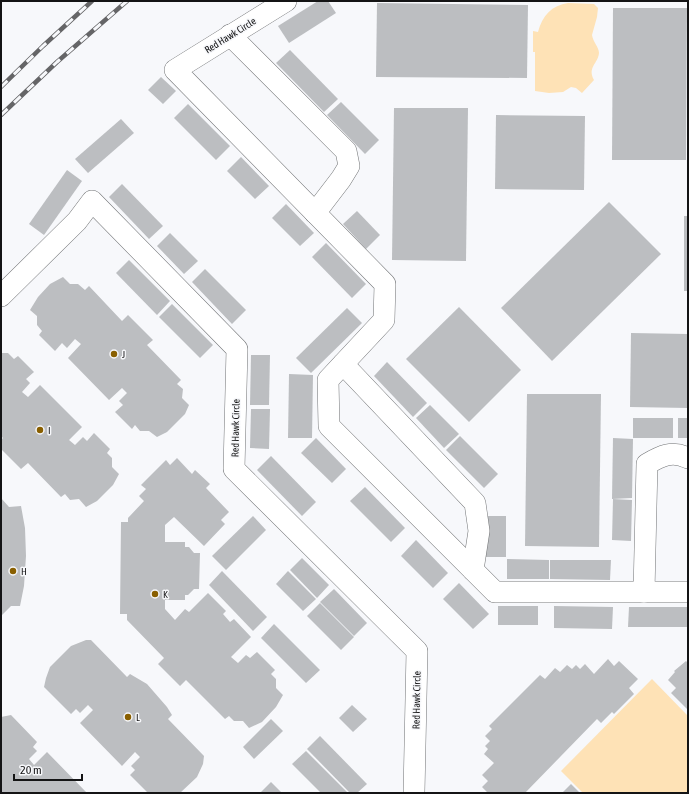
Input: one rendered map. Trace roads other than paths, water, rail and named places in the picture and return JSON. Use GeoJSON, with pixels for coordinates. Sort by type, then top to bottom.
{"type":"FeatureCollection","features":[{"type":"Feature","properties":{"kind":"street","name":"Red Hawk Circle"},"geometry":{"type":"LineString","coordinates":[[286,1],[175,70],[315,212]]}},
{"type":"Feature","properties":{"kind":"street"},"geometry":{"type":"LineString","coordinates":[[230,35],[346,151],[348,166],[341,179],[315,212],[385,284],[384,320],[328,380],[329,426],[495,592],[688,592]]}},
{"type":"Feature","properties":{"kind":"street","name":"Red Hawk Circle"},"geometry":{"type":"LineString","coordinates":[[1,296],[77,221],[92,201],[237,349],[234,469],[417,651],[414,793]]}},
{"type":"Feature","properties":{"kind":"street"},"geometry":{"type":"LineString","coordinates":[[343,364],[475,503],[479,531],[473,570]]}},
{"type":"Feature","properties":{"kind":"street"},"geometry":{"type":"LineString","coordinates":[[644,592],[647,464],[662,455],[681,454],[688,458]]}},
{"type":"Feature","properties":{"kind":"railway"},"geometry":{"type":"LineString","coordinates":[[1,87],[92,1]]}},
{"type":"Feature","properties":{"kind":"railway"},"geometry":{"type":"LineString","coordinates":[[1,115],[57,62],[127,1]]}},
{"type":"Feature","properties":{"kind":"place","name":"J"},"geometry":{"type":"Point","coordinates":[114,354]}},
{"type":"Feature","properties":{"kind":"place","name":"I"},"geometry":{"type":"Point","coordinates":[40,430]}},
{"type":"Feature","properties":{"kind":"place","name":"H"},"geometry":{"type":"Point","coordinates":[13,571]}},
{"type":"Feature","properties":{"kind":"place","name":"K"},"geometry":{"type":"Point","coordinates":[155,594]}},
{"type":"Feature","properties":{"kind":"place","name":"L"},"geometry":{"type":"Point","coordinates":[128,717]}}]}
